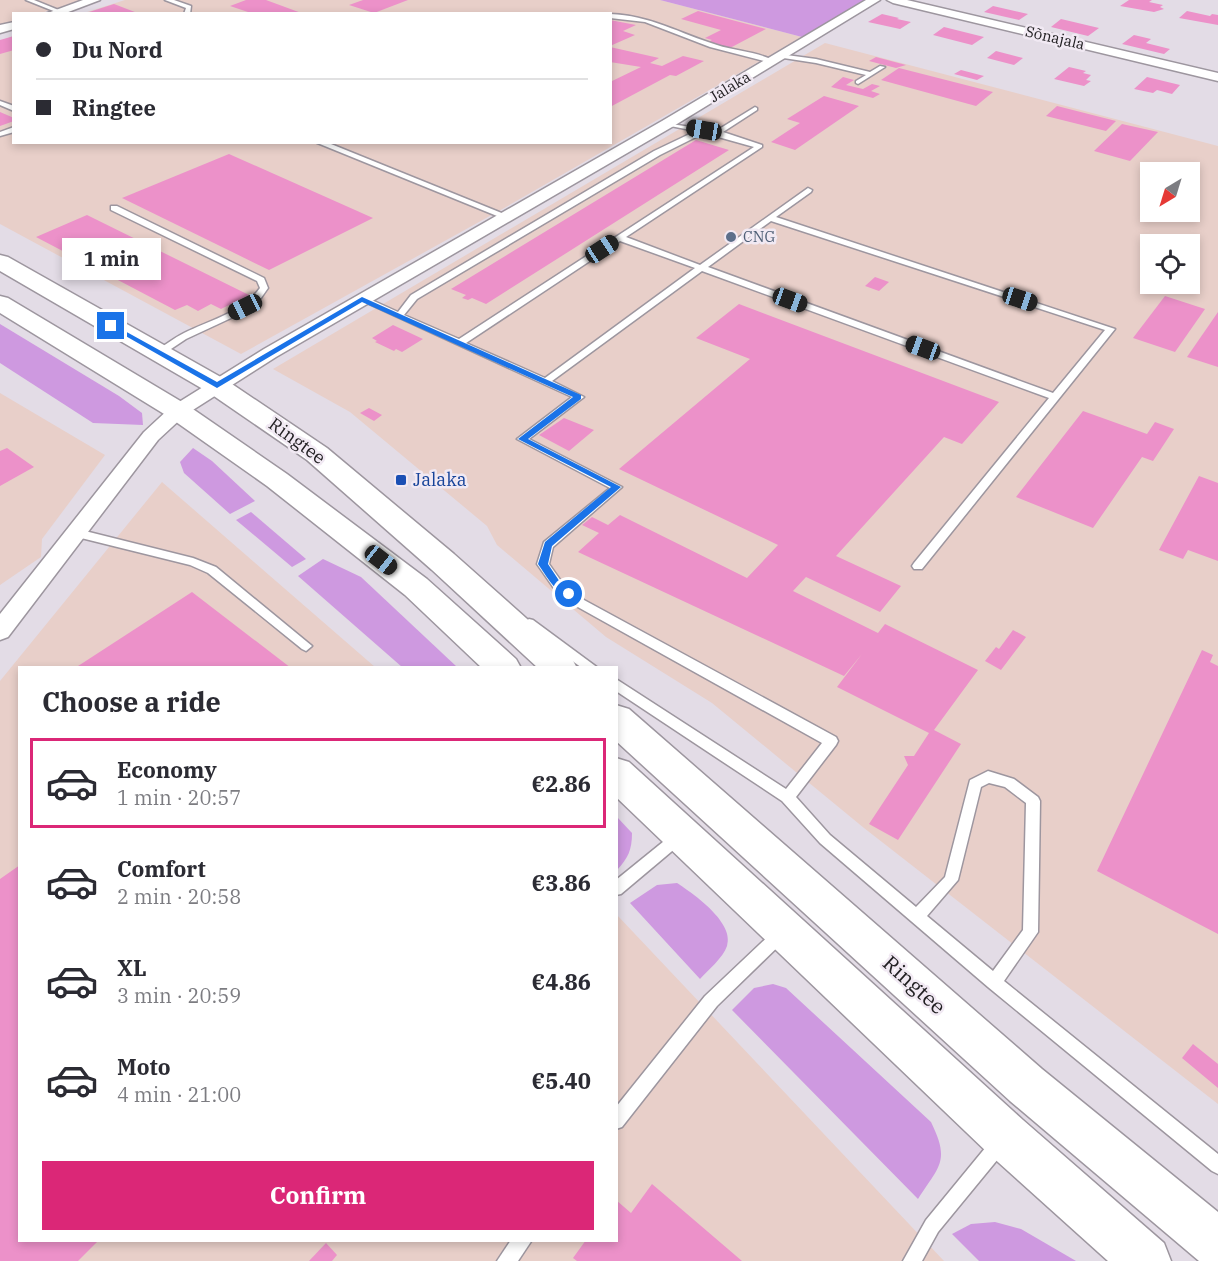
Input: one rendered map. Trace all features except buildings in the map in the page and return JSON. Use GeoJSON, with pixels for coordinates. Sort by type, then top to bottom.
{"type":"FeatureCollection","features":[{"type":"Feature","properties":{"kind":"main road","name":"Ringtee"},"geometry":{"type":"LineString","coordinates":[[0,262],[217,386],[317,454],[443,561],[558,666]]}},
{"type":"Feature","properties":{"kind":"main road"},"geometry":{"type":"LineString","coordinates":[[0,303],[178,411],[277,480],[416,587],[502,666]]}},
{"type":"Feature","properties":{"kind":"main road","name":"Ringtee"},"geometry":{"type":"LineString","coordinates":[[618,721],[1026,1085],[1218,1244]]}},
{"type":"Feature","properties":{"kind":"main road"},"geometry":{"type":"LineString","coordinates":[[618,775],[1006,1137],[1146,1261]]}},
{"type":"Feature","properties":{"kind":"street"},"geometry":{"type":"LineString","coordinates":[[54,12],[94,0]]}},
{"type":"Feature","properties":{"kind":"street","name":"Jalaka"},"geometry":{"type":"LineString","coordinates":[[0,631],[150,436],[178,411],[362,299],[667,124],[874,0]]}},
{"type":"Feature","properties":{"kind":"street","name":"Sõnajala"},"geometry":{"type":"LineString","coordinates":[[893,0],[1218,77]]}},
{"type":"Feature","properties":{"kind":"lane"},"geometry":{"type":"LineString","coordinates":[[29,0],[54,12]]}},
{"type":"Feature","properties":{"kind":"lane"},"geometry":{"type":"LineString","coordinates":[[168,0],[189,7],[188,12]]}},
{"type":"Feature","properties":{"kind":"lane"},"geometry":{"type":"LineString","coordinates":[[612,16],[625,16],[671,28],[704,44],[776,59],[816,61],[871,74]]}},
{"type":"Feature","properties":{"kind":"lane"},"geometry":{"type":"LineString","coordinates":[[858,82],[882,67]]}},
{"type":"Feature","properties":{"kind":"lane"},"geometry":{"type":"LineString","coordinates":[[717,133],[755,109]]}},
{"type":"Feature","properties":{"kind":"lane"},"geometry":{"type":"LineString","coordinates":[[459,343],[760,146],[717,133],[667,124]]}},
{"type":"Feature","properties":{"kind":"lane"},"geometry":{"type":"LineString","coordinates":[[399,316],[414,297],[657,153],[704,130]]}},
{"type":"Feature","properties":{"kind":"lane"},"geometry":{"type":"LineString","coordinates":[[323,144],[506,216]]}},
{"type":"Feature","properties":{"kind":"lane"},"geometry":{"type":"LineString","coordinates":[[545,382],[808,190]]}},
{"type":"Feature","properties":{"kind":"lane"},"geometry":{"type":"LineString","coordinates":[[114,208],[261,280],[264,288],[259,298],[245,307],[184,336],[159,353]]}},
{"type":"Feature","properties":{"kind":"lane"},"geometry":{"type":"LineString","coordinates":[[771,218],[1111,329],[918,566]]}},
{"type":"Feature","properties":{"kind":"lane"},"geometry":{"type":"LineString","coordinates":[[620,238],[1055,397]]}},
{"type":"Feature","properties":{"kind":"lane"},"geometry":{"type":"LineString","coordinates":[[362,299],[579,397],[522,439],[616,487],[548,545],[543,564],[557,584],[580,603],[831,741],[797,788],[787,797]]}},
{"type":"Feature","properties":{"kind":"lane"},"geometry":{"type":"LineString","coordinates":[[77,533],[193,562],[212,570],[306,646]]}},
{"type":"Feature","properties":{"kind":"lane"},"geometry":{"type":"LineString","coordinates":[[443,561],[589,666]]}},
{"type":"Feature","properties":{"kind":"lane"},"geometry":{"type":"LineString","coordinates":[[618,685],[787,797],[825,839],[1218,1165]]}},
{"type":"Feature","properties":{"kind":"lane"},"geometry":{"type":"LineString","coordinates":[[917,917],[951,880],[975,784],[988,777],[1009,783],[1033,801],[1030,932],[994,981]]}},
{"type":"Feature","properties":{"kind":"lane"},"geometry":{"type":"LineString","coordinates":[[618,887],[682,834]]}},
{"type":"Feature","properties":{"kind":"lane"},"geometry":{"type":"LineString","coordinates":[[618,1118],[711,1001],[786,930]]}},
{"type":"Feature","properties":{"kind":"lane"},"geometry":{"type":"LineString","coordinates":[[912,1261],[932,1226],[1006,1137]]}},
{"type":"Feature","properties":{"kind":"lane"},"geometry":{"type":"LineString","coordinates":[[507,1261],[521,1242]]}},
{"type":"Feature","properties":{"kind":"shaded area"},"geometry":{"type":"Polygon","coordinates":[[[0,0],[84,0],[44,12],[12,12],[12,22],[0,26],[0,0]]]}},
{"type":"Feature","properties":{"kind":"shaded area"},"geometry":{"type":"Polygon","coordinates":[[[125,0],[660,0],[802,37],[506,207],[241,354],[0,224],[0,41],[12,36],[12,144],[612,144],[612,12],[87,12],[125,0]]]}},
{"type":"Feature","properties":{"kind":"shaded area"},"geometry":{"type":"Polygon","coordinates":[[[660,0],[865,0],[802,37],[660,0]]]}},
{"type":"Feature","properties":{"kind":"shaded area"},"geometry":{"type":"Polygon","coordinates":[[[825,43],[1218,146],[1218,1104],[864,828],[712,703],[606,637],[497,545],[487,526],[350,412],[273,369],[825,43]]]}},
{"type":"Feature","properties":{"kind":"shaded area"},"geometry":{"type":"Polygon","coordinates":[[[0,324],[119,396],[142,413],[143,425],[93,423],[0,363],[0,324]]]}},
{"type":"Feature","properties":{"kind":"shaded area"},"geometry":{"type":"Polygon","coordinates":[[[0,393],[105,455],[42,539],[41,557],[0,585],[0,393]]]}},
{"type":"Feature","properties":{"kind":"shaded area"},"geometry":{"type":"Polygon","coordinates":[[[193,448],[212,461],[255,501],[230,514],[184,473],[180,462],[193,448]]]}},
{"type":"Feature","properties":{"kind":"shaded area"},"geometry":{"type":"Polygon","coordinates":[[[162,482],[374,666],[18,666],[18,1242],[618,1242],[618,916],[944,1261],[0,1261],[0,681],[162,482]]]}},
{"type":"Feature","properties":{"kind":"shaded area"},"geometry":{"type":"Polygon","coordinates":[[[251,512],[306,559],[292,567],[236,520],[251,512]]]}},
{"type":"Feature","properties":{"kind":"shaded area"},"geometry":{"type":"Polygon","coordinates":[[[323,559],[361,577],[456,666],[401,666],[298,576],[323,559]]]}},
{"type":"Feature","properties":{"kind":"shaded area"},"geometry":{"type":"Polygon","coordinates":[[[618,818],[632,833],[629,853],[618,869],[618,818]]]}},
{"type":"Feature","properties":{"kind":"shaded area"},"geometry":{"type":"Polygon","coordinates":[[[677,883],[711,910],[725,928],[728,937],[727,946],[722,955],[700,979],[630,903],[657,885],[677,883]]]}},
{"type":"Feature","properties":{"kind":"shaded area"},"geometry":{"type":"Polygon","coordinates":[[[773,984],[786,988],[931,1122],[940,1146],[940,1162],[918,1199],[732,1010],[754,988],[773,984]]]}},
{"type":"Feature","properties":{"kind":"shaded area"},"geometry":{"type":"Polygon","coordinates":[[[995,1222],[1021,1229],[1076,1261],[979,1261],[952,1234],[971,1224],[995,1222]]]}},
{"type":"Feature","properties":{"kind":"place","name":"CNG"},"geometry":{"type":"Point","coordinates":[731,237]}},
{"type":"Feature","properties":{"kind":"place","name":"Jalaka"},"geometry":{"type":"Point","coordinates":[401,480]}},
{"type":"Feature","properties":{"kind":"route"},"geometry":{"type":"LineString","coordinates":[[111,326],[217,386],[362,299],[579,397],[522,439],[616,487],[548,545],[543,564],[557,584],[569,594]]}}]}
